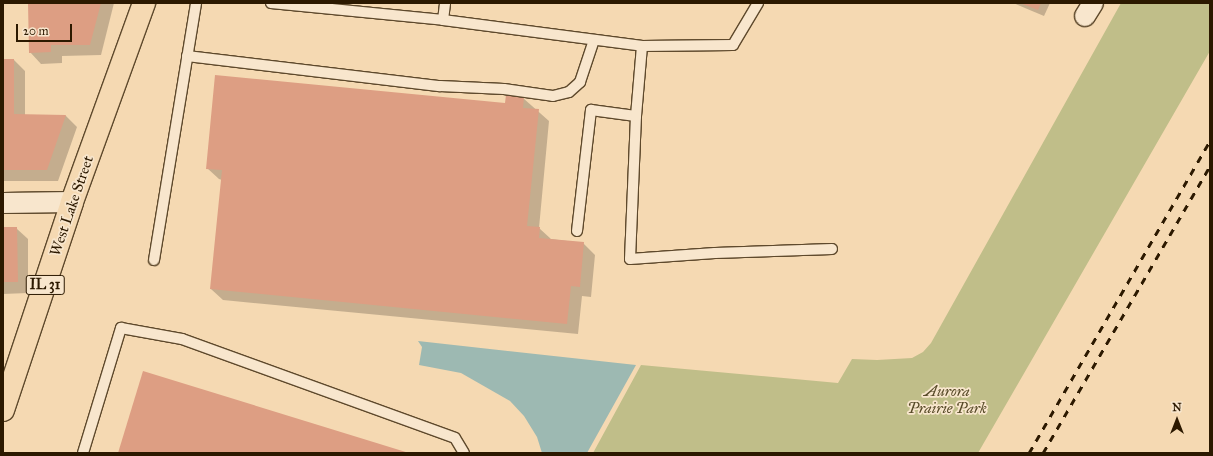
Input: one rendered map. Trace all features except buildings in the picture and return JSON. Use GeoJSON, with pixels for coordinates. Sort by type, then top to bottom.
{"type":"FeatureCollection","features":[{"type":"Feature","properties":{"kind":"main road","name":"West Lake Street"},"geometry":{"type":"LineString","coordinates":[[3,410],[72,202],[144,3]]}},
{"type":"Feature","properties":{"kind":"street"},"geometry":{"type":"LineString","coordinates":[[3,202],[72,202]]}},
{"type":"Feature","properties":{"kind":"lane"},"geometry":{"type":"LineString","coordinates":[[154,260],[196,3]]}},
{"type":"Feature","properties":{"kind":"lane"},"geometry":{"type":"LineString","coordinates":[[271,3],[443,20],[642,46],[733,45],[758,3]]}},
{"type":"Feature","properties":{"kind":"lane"},"geometry":{"type":"LineString","coordinates":[[443,20],[445,3]]}},
{"type":"Feature","properties":{"kind":"lane"},"geometry":{"type":"LineString","coordinates":[[187,56],[440,86],[504,90],[553,96],[569,92],[580,82],[594,40]]}},
{"type":"Feature","properties":{"kind":"lane"},"geometry":{"type":"LineString","coordinates":[[642,46],[636,116],[630,259],[715,253],[832,249]]}},
{"type":"Feature","properties":{"kind":"lane"},"geometry":{"type":"LineString","coordinates":[[577,231],[591,110],[636,116]]}},
{"type":"Feature","properties":{"kind":"lane"},"geometry":{"type":"LineString","coordinates":[[83,453],[121,328],[182,339],[448,435],[455,438],[464,453]]}},
{"type":"Feature","properties":{"kind":"green space","name":"Aurora Prairie Park"},"geometry":{"type":"Polygon","coordinates":[[[1121,3],[1210,3],[1210,51],[978,453],[593,453],[641,365],[838,383],[852,359],[877,360],[912,358],[923,352],[931,343],[1121,3]]]}},
{"type":"Feature","properties":{"kind":"water"},"geometry":{"type":"Polygon","coordinates":[[[418,341],[636,365],[587,453],[542,453],[537,437],[524,416],[510,401],[461,373],[419,365],[422,347],[418,341]]]}},
{"type":"Feature","properties":{"kind":"railway"},"geometry":{"type":"LineString","coordinates":[[1029,453],[1210,141]]}},
{"type":"Feature","properties":{"kind":"railway"},"geometry":{"type":"LineString","coordinates":[[1043,453],[1210,166]]}}]}
